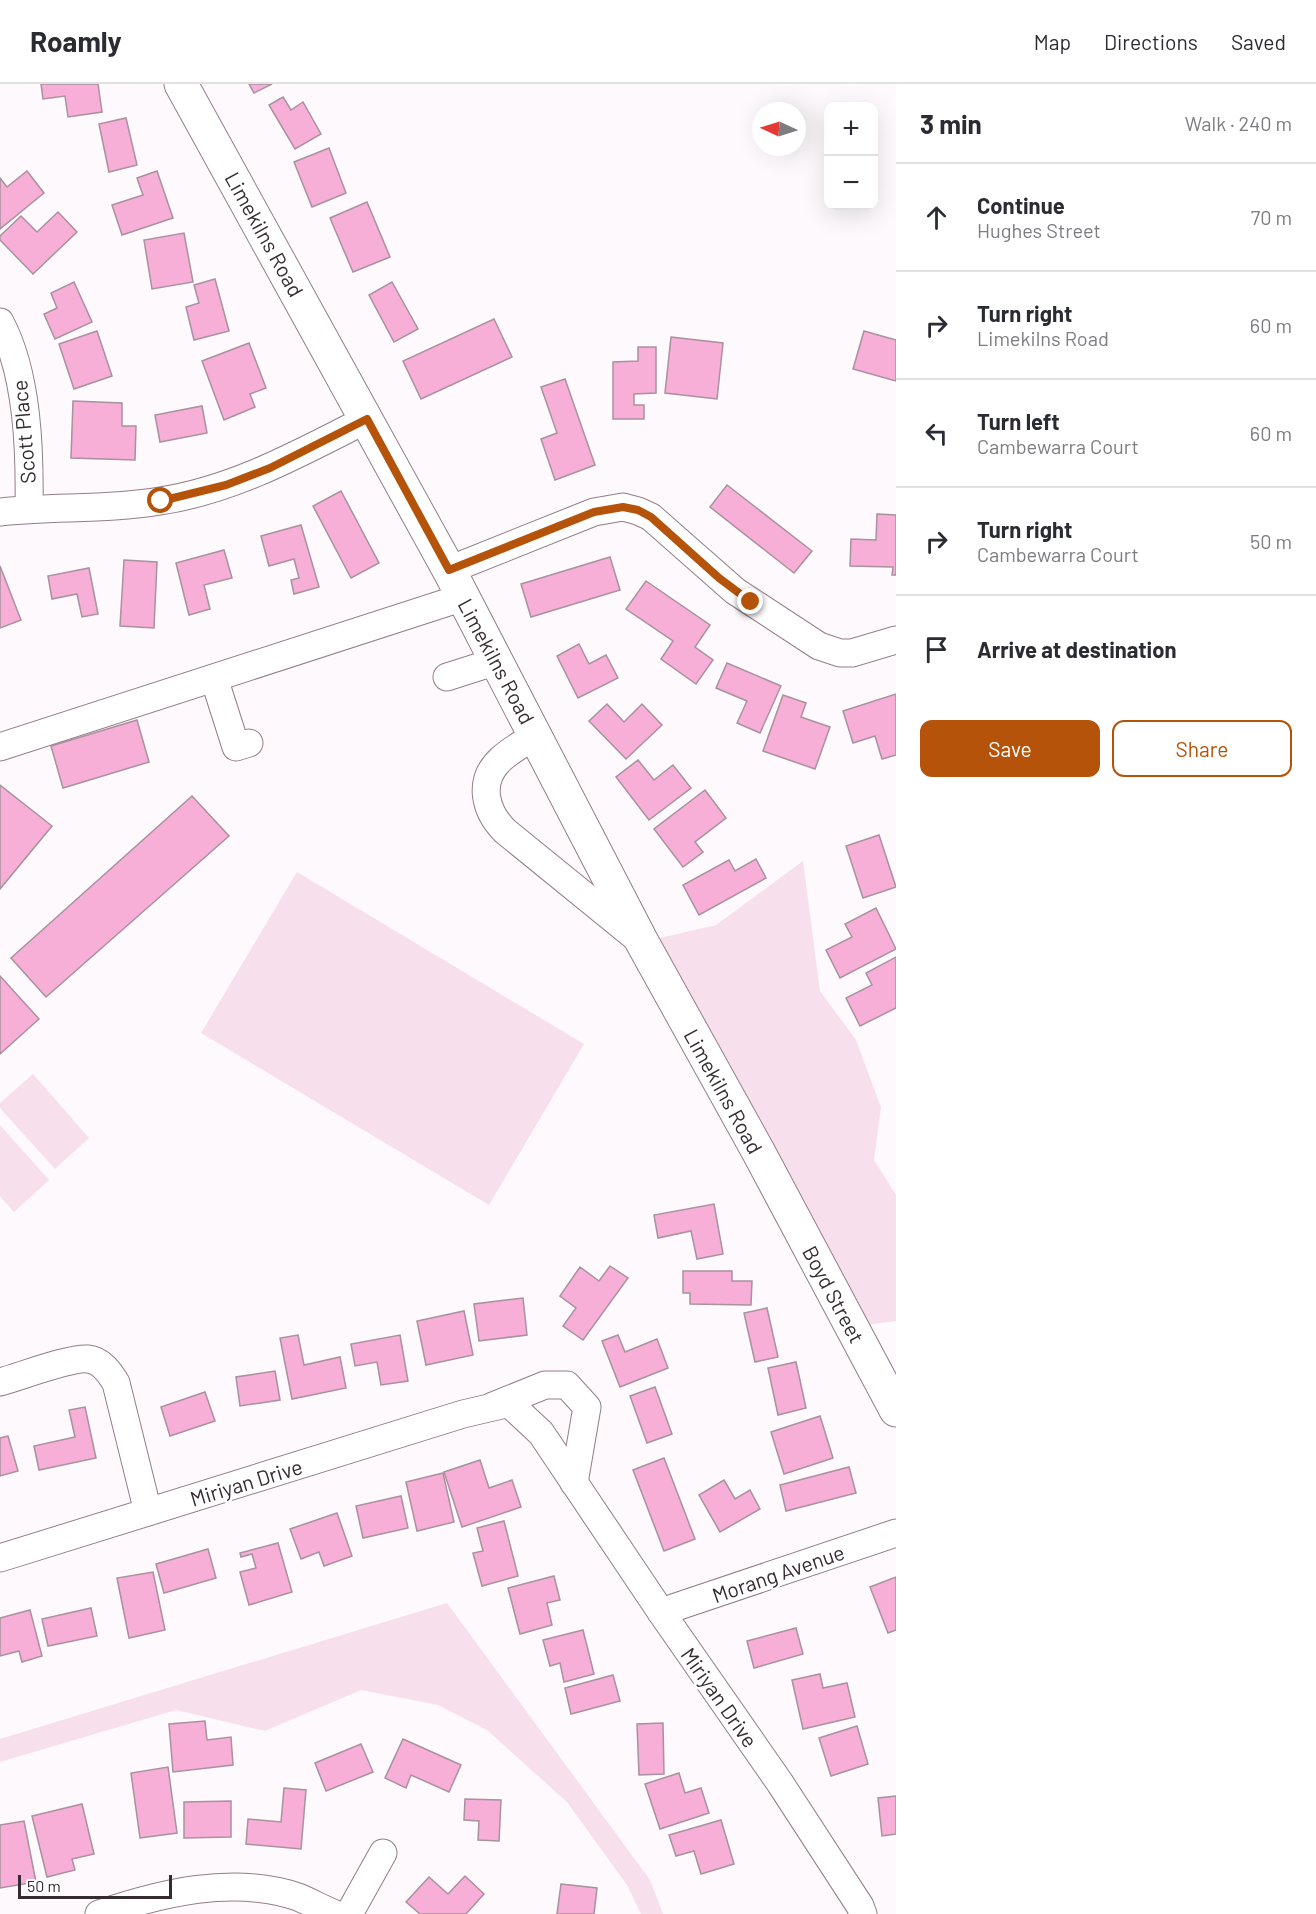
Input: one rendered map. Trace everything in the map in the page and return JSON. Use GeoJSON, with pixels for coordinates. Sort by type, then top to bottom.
{"type":"FeatureCollection","features":[{"type":"Feature","properties":{"kind":"main road","name":"Limekilns Road"},"geometry":{"type":"LineString","coordinates":[[181,84],[457,584],[642,942],[772,1179]]}},
{"type":"Feature","properties":{"kind":"main road","name":"Boyd Street"},"geometry":{"type":"LineString","coordinates":[[772,1179],[896,1410]]}},
{"type":"Feature","properties":{"kind":"street","name":"Scott Place"},"geometry":{"type":"LineString","coordinates":[[0,322],[18,370],[29,462],[28,509]]}},
{"type":"Feature","properties":{"kind":"street"},"geometry":{"type":"LineString","coordinates":[[0,512],[28,509],[117,507],[191,495],[226,485],[270,468],[367,419]]}},
{"type":"Feature","properties":{"kind":"street"},"geometry":{"type":"LineString","coordinates":[[0,747],[214,678],[457,584],[594,512],[623,507],[638,510],[651,517],[735,591],[819,646],[840,653],[852,653],[896,640]]}},
{"type":"Feature","properties":{"kind":"street"},"geometry":{"type":"LineString","coordinates":[[447,677],[497,661]]}},
{"type":"Feature","properties":{"kind":"street"},"geometry":{"type":"LineString","coordinates":[[214,678],[236,747],[249,743]]}},
{"type":"Feature","properties":{"kind":"street"},"geometry":{"type":"LineString","coordinates":[[536,735],[500,760],[493,768],[486,789],[490,813],[505,831],[642,942]]}},
{"type":"Feature","properties":{"kind":"street"},"geometry":{"type":"LineString","coordinates":[[0,1382],[66,1363],[89,1359],[107,1368],[116,1383],[148,1512]]}},
{"type":"Feature","properties":{"kind":"street","name":"Miriyan Drive"},"geometry":{"type":"LineString","coordinates":[[0,1558],[492,1406],[545,1385],[567,1384],[587,1407],[574,1483]]}},
{"type":"Feature","properties":{"kind":"street","name":"Miriyan Drive"},"geometry":{"type":"LineString","coordinates":[[492,1406],[506,1404],[513,1407],[541,1433],[661,1612],[780,1783],[863,1914]]}},
{"type":"Feature","properties":{"kind":"street","name":"Morang Avenue"},"geometry":{"type":"LineString","coordinates":[[661,1612],[896,1533]]}},
{"type":"Feature","properties":{"kind":"street"},"geometry":{"type":"LineString","coordinates":[[349,1914],[383,1852]]}},
{"type":"Feature","properties":{"kind":"street"},"geometry":{"type":"LineString","coordinates":[[99,1914],[179,1892],[240,1888],[298,1897],[335,1914]]}},
{"type":"Feature","properties":{"kind":"shaded area"},"geometry":{"type":"Polygon","coordinates":[[[803,861],[820,991],[856,1040],[881,1107],[874,1160],[896,1195],[896,1321],[858,1326],[642,942],[716,925],[803,861]]]}},
{"type":"Feature","properties":{"kind":"shaded area"},"geometry":{"type":"Polygon","coordinates":[[[297,872],[584,1044],[489,1205],[201,1033],[297,872]]]}},
{"type":"Feature","properties":{"kind":"shaded area"},"geometry":{"type":"Polygon","coordinates":[[[33,1074],[89,1138],[55,1169],[0,1108],[0,1103],[33,1074]]]}},
{"type":"Feature","properties":{"kind":"shaded area"},"geometry":{"type":"Polygon","coordinates":[[[0,1125],[49,1180],[14,1212],[0,1196],[0,1125]]]}},
{"type":"Feature","properties":{"kind":"shaded area"},"geometry":{"type":"Polygon","coordinates":[[[447,1603],[650,1880],[663,1914],[641,1914],[627,1885],[567,1802],[487,1730],[438,1705],[361,1690],[265,1731],[176,1710],[0,1762],[0,1739],[447,1603]]]}},
{"type":"Feature","properties":{"kind":"building"},"geometry":{"type":"Polygon","coordinates":[[[41,84],[98,84],[102,112],[68,117],[65,96],[43,99],[41,84]]]}},
{"type":"Feature","properties":{"kind":"building"},"geometry":{"type":"Polygon","coordinates":[[[249,84],[272,84],[254,93],[249,84]]]}},
{"type":"Feature","properties":{"kind":"building"},"geometry":{"type":"Polygon","coordinates":[[[283,97],[291,110],[303,102],[321,134],[295,149],[269,105],[283,97]]]}},
{"type":"Feature","properties":{"kind":"building"},"geometry":{"type":"Polygon","coordinates":[[[126,118],[137,165],[109,172],[99,124],[126,118]]]}},
{"type":"Feature","properties":{"kind":"building"},"geometry":{"type":"Polygon","coordinates":[[[329,148],[346,193],[312,207],[294,162],[329,148]]]}},
{"type":"Feature","properties":{"kind":"building"},"geometry":{"type":"Polygon","coordinates":[[[27,171],[44,193],[0,229],[0,178],[7,187],[27,171]]]}},
{"type":"Feature","properties":{"kind":"building"},"geometry":{"type":"Polygon","coordinates":[[[157,171],[173,218],[122,235],[112,205],[143,195],[137,178],[157,171]]]}},
{"type":"Feature","properties":{"kind":"building"},"geometry":{"type":"Polygon","coordinates":[[[367,202],[390,257],[353,272],[330,218],[367,202]]]}},
{"type":"Feature","properties":{"kind":"building"},"geometry":{"type":"Polygon","coordinates":[[[58,212],[77,232],[33,274],[0,240],[0,236],[21,216],[37,232],[58,212]]]}},
{"type":"Feature","properties":{"kind":"building"},"geometry":{"type":"Polygon","coordinates":[[[184,233],[193,282],[152,289],[144,240],[184,233]]]}},
{"type":"Feature","properties":{"kind":"building"},"geometry":{"type":"Polygon","coordinates":[[[215,279],[229,331],[194,340],[186,307],[199,303],[194,285],[215,279]]]}},
{"type":"Feature","properties":{"kind":"building"},"geometry":{"type":"Polygon","coordinates":[[[74,282],[92,322],[55,339],[44,314],[57,308],[51,293],[74,282]]]}},
{"type":"Feature","properties":{"kind":"building"},"geometry":{"type":"Polygon","coordinates":[[[392,282],[418,329],[394,342],[369,295],[392,282]]]}},
{"type":"Feature","properties":{"kind":"building"},"geometry":{"type":"Polygon","coordinates":[[[494,319],[512,357],[421,399],[403,361],[494,319]]]}},
{"type":"Feature","properties":{"kind":"building"},"geometry":{"type":"Polygon","coordinates":[[[97,331],[112,376],[74,389],[59,344],[97,331]]]}},
{"type":"Feature","properties":{"kind":"building"},"geometry":{"type":"Polygon","coordinates":[[[864,331],[896,340],[896,381],[853,369],[864,331]]]}},
{"type":"Feature","properties":{"kind":"building"},"geometry":{"type":"Polygon","coordinates":[[[671,337],[723,343],[717,399],[665,393],[671,337]]]}},
{"type":"Feature","properties":{"kind":"building"},"geometry":{"type":"Polygon","coordinates":[[[249,343],[266,388],[250,394],[255,407],[224,420],[202,361],[249,343]]]}},
{"type":"Feature","properties":{"kind":"building"},"geometry":{"type":"Polygon","coordinates":[[[638,347],[656,347],[656,393],[634,394],[634,405],[644,405],[644,419],[613,419],[613,362],[638,361],[638,347]]]}},
{"type":"Feature","properties":{"kind":"building"},"geometry":{"type":"Polygon","coordinates":[[[565,379],[595,465],[555,480],[541,439],[557,433],[541,387],[565,379]]]}},
{"type":"Feature","properties":{"kind":"building"},"geometry":{"type":"Polygon","coordinates":[[[73,401],[122,403],[122,426],[136,426],[135,460],[71,458],[73,401]]]}},
{"type":"Feature","properties":{"kind":"building"},"geometry":{"type":"Polygon","coordinates":[[[202,406],[207,433],[160,442],[155,415],[202,406]]]}},
{"type":"Feature","properties":{"kind":"building"},"geometry":{"type":"Polygon","coordinates":[[[727,485],[812,551],[794,573],[710,507],[727,485]]]}},
{"type":"Feature","properties":{"kind":"building"},"geometry":{"type":"Polygon","coordinates":[[[341,491],[379,563],[351,578],[313,506],[341,491]]]}},
{"type":"Feature","properties":{"kind":"building"},"geometry":{"type":"Polygon","coordinates":[[[877,514],[896,515],[896,575],[892,575],[893,567],[850,566],[851,539],[876,540],[877,514]]]}},
{"type":"Feature","properties":{"kind":"building"},"geometry":{"type":"Polygon","coordinates":[[[301,525],[319,587],[294,594],[291,580],[299,578],[294,559],[269,566],[261,536],[301,525]]]}},
{"type":"Feature","properties":{"kind":"building"},"geometry":{"type":"Polygon","coordinates":[[[224,550],[232,578],[204,585],[210,609],[189,615],[176,563],[224,550]]]}},
{"type":"Feature","properties":{"kind":"building"},"geometry":{"type":"Polygon","coordinates":[[[610,557],[620,590],[531,617],[521,584],[610,557]]]}},
{"type":"Feature","properties":{"kind":"building"},"geometry":{"type":"Polygon","coordinates":[[[124,560],[157,562],[154,628],[120,626],[124,560]]]}},
{"type":"Feature","properties":{"kind":"building"},"geometry":{"type":"Polygon","coordinates":[[[0,566],[21,620],[0,628],[0,566]]]}},
{"type":"Feature","properties":{"kind":"building"},"geometry":{"type":"Polygon","coordinates":[[[89,568],[98,614],[82,617],[77,594],[52,599],[48,576],[89,568]]]}},
{"type":"Feature","properties":{"kind":"building"},"geometry":{"type":"Polygon","coordinates":[[[646,581],[710,625],[695,647],[713,660],[696,684],[661,659],[673,641],[626,609],[646,581]]]}},
{"type":"Feature","properties":{"kind":"building"},"geometry":{"type":"Polygon","coordinates":[[[579,644],[589,664],[606,655],[618,678],[578,698],[557,656],[579,644]]]}},
{"type":"Feature","properties":{"kind":"building"},"geometry":{"type":"Polygon","coordinates":[[[727,663],[781,686],[760,733],[737,723],[747,701],[716,688],[727,663]]]}},
{"type":"Feature","properties":{"kind":"building"},"geometry":{"type":"Polygon","coordinates":[[[896,694],[896,755],[882,759],[875,736],[853,743],[843,711],[896,694]]]}},
{"type":"Feature","properties":{"kind":"building"},"geometry":{"type":"Polygon","coordinates":[[[783,695],[806,703],[801,717],[830,727],[815,769],[763,751],[783,695]]]}},
{"type":"Feature","properties":{"kind":"building"},"geometry":{"type":"Polygon","coordinates":[[[607,704],[624,722],[642,704],[662,725],[626,759],[589,721],[607,704]]]}},
{"type":"Feature","properties":{"kind":"building"},"geometry":{"type":"Polygon","coordinates":[[[137,720],[149,762],[63,788],[51,746],[137,720]]]}},
{"type":"Feature","properties":{"kind":"building"},"geometry":{"type":"Polygon","coordinates":[[[638,760],[654,780],[673,765],[691,788],[649,820],[616,777],[638,760]]]}},
{"type":"Feature","properties":{"kind":"building"},"geometry":{"type":"Polygon","coordinates":[[[0,785],[52,826],[0,889],[0,785]]]}},
{"type":"Feature","properties":{"kind":"building"},"geometry":{"type":"Polygon","coordinates":[[[705,790],[726,818],[695,842],[703,852],[683,867],[654,829],[705,790]]]}},
{"type":"Feature","properties":{"kind":"building"},"geometry":{"type":"Polygon","coordinates":[[[192,796],[229,836],[46,997],[11,958],[192,796]]]}},
{"type":"Feature","properties":{"kind":"building"},"geometry":{"type":"Polygon","coordinates":[[[879,835],[896,887],[863,898],[846,846],[879,835]]]}},
{"type":"Feature","properties":{"kind":"building"},"geometry":{"type":"Polygon","coordinates":[[[756,859],[766,878],[699,915],[683,885],[729,860],[735,871],[756,859]]]}},
{"type":"Feature","properties":{"kind":"building"},"geometry":{"type":"Polygon","coordinates":[[[876,908],[896,949],[840,978],[826,950],[852,937],[845,924],[876,908]]]}},
{"type":"Feature","properties":{"kind":"building"},"geometry":{"type":"Polygon","coordinates":[[[896,957],[896,1008],[860,1026],[846,998],[872,985],[866,973],[896,957]]]}},
{"type":"Feature","properties":{"kind":"building"},"geometry":{"type":"Polygon","coordinates":[[[0,976],[39,1019],[0,1054],[0,976]]]}},
{"type":"Feature","properties":{"kind":"building"},"geometry":{"type":"Polygon","coordinates":[[[714,1204],[723,1254],[697,1259],[691,1231],[658,1238],[654,1215],[714,1204]]]}},
{"type":"Feature","properties":{"kind":"building"},"geometry":{"type":"Polygon","coordinates":[[[610,1266],[628,1278],[583,1340],[563,1326],[576,1308],[560,1296],[580,1267],[599,1281],[610,1266]]]}},
{"type":"Feature","properties":{"kind":"building"},"geometry":{"type":"Polygon","coordinates":[[[683,1271],[732,1271],[732,1281],[752,1281],[751,1305],[690,1304],[690,1293],[683,1293],[683,1271]]]}},
{"type":"Feature","properties":{"kind":"building"},"geometry":{"type":"Polygon","coordinates":[[[523,1298],[527,1335],[479,1341],[474,1304],[523,1298]]]}},
{"type":"Feature","properties":{"kind":"building"},"geometry":{"type":"Polygon","coordinates":[[[767,1308],[778,1357],[755,1362],[744,1313],[767,1308]]]}},
{"type":"Feature","properties":{"kind":"building"},"geometry":{"type":"Polygon","coordinates":[[[464,1311],[473,1355],[426,1365],[417,1321],[464,1311]]]}},
{"type":"Feature","properties":{"kind":"building"},"geometry":{"type":"Polygon","coordinates":[[[298,1335],[304,1365],[340,1357],[346,1388],[292,1399],[280,1338],[298,1335]]]}},
{"type":"Feature","properties":{"kind":"building"},"geometry":{"type":"Polygon","coordinates":[[[400,1335],[408,1381],[381,1385],[377,1362],[355,1366],[351,1344],[400,1335]]]}},
{"type":"Feature","properties":{"kind":"building"},"geometry":{"type":"Polygon","coordinates":[[[618,1335],[625,1352],[657,1339],[668,1368],[620,1387],[602,1341],[618,1335]]]}},
{"type":"Feature","properties":{"kind":"building"},"geometry":{"type":"Polygon","coordinates":[[[796,1362],[806,1408],[778,1415],[768,1368],[796,1362]]]}},
{"type":"Feature","properties":{"kind":"building"},"geometry":{"type":"Polygon","coordinates":[[[275,1371],[280,1400],[240,1406],[236,1377],[275,1371]]]}},
{"type":"Feature","properties":{"kind":"building"},"geometry":{"type":"Polygon","coordinates":[[[655,1387],[672,1434],[647,1443],[630,1396],[655,1387]]]}},
{"type":"Feature","properties":{"kind":"building"},"geometry":{"type":"Polygon","coordinates":[[[205,1392],[215,1421],[170,1436],[161,1407],[205,1392]]]}},
{"type":"Feature","properties":{"kind":"building"},"geometry":{"type":"Polygon","coordinates":[[[85,1407],[96,1458],[39,1470],[34,1446],[75,1437],[69,1410],[85,1407]]]}},
{"type":"Feature","properties":{"kind":"building"},"geometry":{"type":"Polygon","coordinates":[[[820,1416],[833,1458],[784,1474],[771,1432],[820,1416]]]}},
{"type":"Feature","properties":{"kind":"building"},"geometry":{"type":"Polygon","coordinates":[[[8,1436],[18,1471],[0,1476],[0,1438],[8,1436]]]}},
{"type":"Feature","properties":{"kind":"building"},"geometry":{"type":"Polygon","coordinates":[[[664,1458],[695,1539],[664,1551],[633,1470],[664,1458]]]}},
{"type":"Feature","properties":{"kind":"building"},"geometry":{"type":"Polygon","coordinates":[[[480,1460],[489,1488],[512,1480],[521,1507],[462,1527],[444,1472],[480,1460]]]}},
{"type":"Feature","properties":{"kind":"building"},"geometry":{"type":"Polygon","coordinates":[[[849,1467],[856,1493],[786,1511],[780,1485],[849,1467]]]}},
{"type":"Feature","properties":{"kind":"building"},"geometry":{"type":"Polygon","coordinates":[[[443,1473],[454,1522],[417,1531],[406,1482],[443,1473]]]}},
{"type":"Feature","properties":{"kind":"building"},"geometry":{"type":"Polygon","coordinates":[[[724,1480],[735,1499],[750,1490],[760,1509],[720,1532],[699,1495],[724,1480]]]}},
{"type":"Feature","properties":{"kind":"building"},"geometry":{"type":"Polygon","coordinates":[[[401,1496],[408,1528],[363,1538],[356,1506],[401,1496]]]}},
{"type":"Feature","properties":{"kind":"building"},"geometry":{"type":"Polygon","coordinates":[[[337,1513],[352,1556],[324,1566],[319,1552],[301,1559],[290,1529],[337,1513]]]}},
{"type":"Feature","properties":{"kind":"building"},"geometry":{"type":"Polygon","coordinates":[[[504,1521],[518,1576],[482,1586],[473,1553],[483,1551],[477,1528],[504,1521]]]}},
{"type":"Feature","properties":{"kind":"building"},"geometry":{"type":"Polygon","coordinates":[[[278,1543],[292,1592],[249,1605],[240,1572],[256,1568],[252,1554],[241,1557],[240,1553],[278,1543]]]}},
{"type":"Feature","properties":{"kind":"building"},"geometry":{"type":"Polygon","coordinates":[[[208,1549],[216,1578],[164,1593],[156,1564],[208,1549]]]}},
{"type":"Feature","properties":{"kind":"building"},"geometry":{"type":"Polygon","coordinates":[[[153,1572],[165,1630],[129,1638],[117,1578],[153,1572]]]}},
{"type":"Feature","properties":{"kind":"building"},"geometry":{"type":"Polygon","coordinates":[[[554,1576],[560,1600],[547,1603],[552,1625],[520,1634],[508,1588],[554,1576]]]}},
{"type":"Feature","properties":{"kind":"building"},"geometry":{"type":"Polygon","coordinates":[[[896,1577],[896,1630],[888,1633],[870,1587],[896,1577]]]}},
{"type":"Feature","properties":{"kind":"building"},"geometry":{"type":"Polygon","coordinates":[[[91,1608],[97,1636],[48,1646],[42,1619],[91,1608]]]}},
{"type":"Feature","properties":{"kind":"building"},"geometry":{"type":"Polygon","coordinates":[[[30,1610],[42,1656],[22,1662],[19,1651],[0,1656],[0,1618],[30,1610]]]}},
{"type":"Feature","properties":{"kind":"building"},"geometry":{"type":"Polygon","coordinates":[[[796,1628],[803,1654],[754,1668],[747,1641],[796,1628]]]}},
{"type":"Feature","properties":{"kind":"building"},"geometry":{"type":"Polygon","coordinates":[[[583,1630],[594,1674],[564,1682],[560,1663],[550,1666],[543,1640],[583,1630]]]}},
{"type":"Feature","properties":{"kind":"building"},"geometry":{"type":"Polygon","coordinates":[[[820,1674],[823,1688],[847,1683],[855,1717],[803,1729],[792,1680],[820,1674]]]}},
{"type":"Feature","properties":{"kind":"building"},"geometry":{"type":"Polygon","coordinates":[[[613,1675],[620,1701],[571,1714],[565,1688],[613,1675]]]}},
{"type":"Feature","properties":{"kind":"building"},"geometry":{"type":"Polygon","coordinates":[[[205,1721],[207,1740],[231,1737],[233,1765],[173,1772],[169,1724],[205,1721]]]}},
{"type":"Feature","properties":{"kind":"building"},"geometry":{"type":"Polygon","coordinates":[[[663,1723],[664,1774],[639,1775],[637,1724],[663,1723]]]}},
{"type":"Feature","properties":{"kind":"building"},"geometry":{"type":"Polygon","coordinates":[[[857,1726],[868,1764],[831,1776],[819,1738],[857,1726]]]}},
{"type":"Feature","properties":{"kind":"building"},"geometry":{"type":"Polygon","coordinates":[[[403,1739],[461,1765],[449,1792],[411,1775],[406,1788],[385,1778],[403,1739]]]}},
{"type":"Feature","properties":{"kind":"building"},"geometry":{"type":"Polygon","coordinates":[[[361,1744],[373,1772],[326,1791],[315,1763],[361,1744]]]}},
{"type":"Feature","properties":{"kind":"building"},"geometry":{"type":"Polygon","coordinates":[[[168,1767],[177,1833],[140,1838],[131,1773],[168,1767]]]}},
{"type":"Feature","properties":{"kind":"building"},"geometry":{"type":"Polygon","coordinates":[[[679,1773],[685,1793],[701,1788],[709,1813],[660,1829],[645,1784],[679,1773]]]}},
{"type":"Feature","properties":{"kind":"building"},"geometry":{"type":"Polygon","coordinates":[[[284,1788],[306,1790],[301,1849],[246,1844],[248,1819],[281,1822],[284,1788]]]}},
{"type":"Feature","properties":{"kind":"building"},"geometry":{"type":"Polygon","coordinates":[[[896,1796],[896,1834],[882,1836],[878,1798],[896,1796]]]}},
{"type":"Feature","properties":{"kind":"building"},"geometry":{"type":"Polygon","coordinates":[[[465,1799],[501,1800],[499,1841],[478,1840],[479,1821],[464,1820],[465,1799]]]}},
{"type":"Feature","properties":{"kind":"building"},"geometry":{"type":"Polygon","coordinates":[[[231,1801],[231,1837],[184,1838],[184,1802],[231,1801]]]}},
{"type":"Feature","properties":{"kind":"building"},"geometry":{"type":"Polygon","coordinates":[[[82,1804],[94,1854],[72,1859],[75,1870],[47,1877],[32,1816],[82,1804]]]}},
{"type":"Feature","properties":{"kind":"building"},"geometry":{"type":"Polygon","coordinates":[[[721,1820],[734,1864],[701,1874],[694,1851],[676,1856],[669,1835],[721,1820]]]}},
{"type":"Feature","properties":{"kind":"building"},"geometry":{"type":"Polygon","coordinates":[[[24,1821],[36,1882],[0,1888],[0,1825],[24,1821]]]}},
{"type":"Feature","properties":{"kind":"building"},"geometry":{"type":"Polygon","coordinates":[[[465,1876],[484,1894],[466,1914],[420,1914],[406,1902],[429,1877],[448,1894],[465,1876]]]}},
{"type":"Feature","properties":{"kind":"building"},"geometry":{"type":"Polygon","coordinates":[[[561,1884],[597,1888],[594,1914],[557,1914],[561,1884]]]}},
{"type":"Feature","properties":{"kind":"route"},"geometry":{"type":"LineString","coordinates":[[161,501],[226,485],[270,468],[367,419],[449,570],[594,512],[623,507],[638,510],[651,517],[719,578],[751,602]]}}]}
